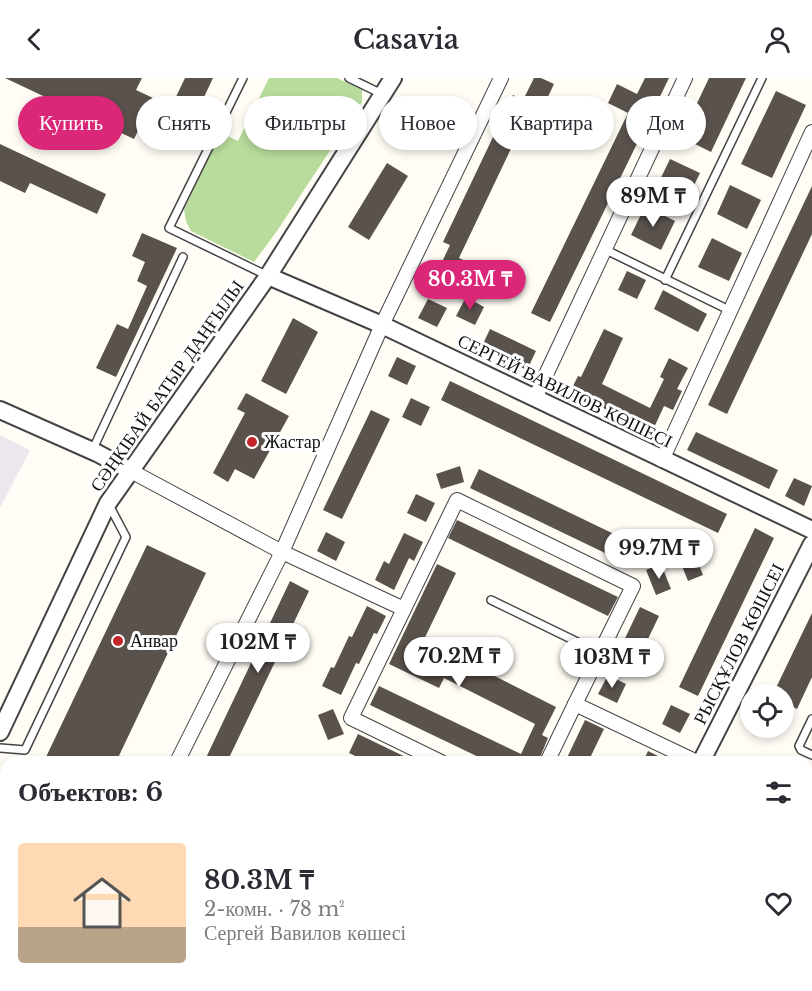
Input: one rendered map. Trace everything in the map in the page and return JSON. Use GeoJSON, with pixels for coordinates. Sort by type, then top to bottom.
{"type":"FeatureCollection","features":[{"type":"Feature","properties":{"kind":"street","name":"СӘҢКІБАЙ БАТЫР ДАҢҒЫЛЫ"},"geometry":{"type":"LineString","coordinates":[[0,732],[108,503],[129,470],[268,276],[393,78]]}},
{"type":"Feature","properties":{"kind":"street"},"geometry":{"type":"LineString","coordinates":[[180,756],[282,552],[382,325],[501,78]]}},
{"type":"Feature","properties":{"kind":"street"},"geometry":{"type":"LineString","coordinates":[[535,398],[685,78]]}},
{"type":"Feature","properties":{"kind":"street"},"geometry":{"type":"LineString","coordinates":[[662,460],[812,132]]}},
{"type":"Feature","properties":{"kind":"street","name":"СЕРГЕЙ ВАВИЛОВ КӨШЕСІ"},"geometry":{"type":"LineString","coordinates":[[268,276],[382,325],[812,530]]}},
{"type":"Feature","properties":{"kind":"street"},"geometry":{"type":"LineString","coordinates":[[0,410],[92,451],[282,552],[404,609]]}},
{"type":"Feature","properties":{"kind":"street"},"geometry":{"type":"LineString","coordinates":[[429,756],[351,717],[457,500],[633,586],[550,756]]}},
{"type":"Feature","properties":{"kind":"street","name":"РЫСҚҰЛОВ КӨШСЕІ"},"geometry":{"type":"LineString","coordinates":[[702,756],[812,544]]}},
{"type":"Feature","properties":{"kind":"street"},"geometry":{"type":"LineString","coordinates":[[575,704],[686,756]]}},
{"type":"Feature","properties":{"kind":"lane"},"geometry":{"type":"LineString","coordinates":[[243,78],[169,228],[268,276]]}},
{"type":"Feature","properties":{"kind":"lane"},"geometry":{"type":"LineString","coordinates":[[349,78],[382,94]]}},
{"type":"Feature","properties":{"kind":"lane"},"geometry":{"type":"LineString","coordinates":[[665,280],[762,78]]}},
{"type":"Feature","properties":{"kind":"lane"},"geometry":{"type":"LineString","coordinates":[[603,249],[731,311]]}},
{"type":"Feature","properties":{"kind":"lane"},"geometry":{"type":"LineString","coordinates":[[92,451],[183,257]]}},
{"type":"Feature","properties":{"kind":"lane"},"geometry":{"type":"LineString","coordinates":[[0,748],[25,750],[126,537],[108,503]]}},
{"type":"Feature","properties":{"kind":"lane"},"geometry":{"type":"LineString","coordinates":[[491,600],[600,653]]}},
{"type":"Feature","properties":{"kind":"lane"},"geometry":{"type":"LineString","coordinates":[[812,719],[799,746],[801,750],[812,755]]}},
{"type":"Feature","properties":{"kind":"shaded area"},"geometry":{"type":"Polygon","coordinates":[[[0,435],[30,450],[0,508],[0,435]]]}},
{"type":"Feature","properties":{"kind":"green space"},"geometry":{"type":"Polygon","coordinates":[[[269,78],[337,78],[362,90],[362,96],[260,96],[269,78]]]}},
{"type":"Feature","properties":{"kind":"green space"},"geometry":{"type":"Polygon","coordinates":[[[244,129],[244,150],[330,150],[254,262],[191,231],[186,222],[184,209],[213,150],[232,150],[232,138],[238,141],[244,129]]]}},
{"type":"Feature","properties":{"kind":"building"},"geometry":{"type":"Polygon","coordinates":[[[5,78],[142,78],[136,90],[149,96],[136,96],[136,135],[134,139],[124,134],[124,96],[43,96],[5,78]]]}},
{"type":"Feature","properties":{"kind":"building"},"geometry":{"type":"Polygon","coordinates":[[[185,78],[213,78],[204,96],[176,96],[185,78]]]}},
{"type":"Feature","properties":{"kind":"building"},"geometry":{"type":"Polygon","coordinates":[[[534,78],[541,78],[554,84],[548,96],[525,96],[534,78]]]}},
{"type":"Feature","properties":{"kind":"building"},"geometry":{"type":"Polygon","coordinates":[[[645,78],[669,78],[660,96],[626,96],[626,112],[614,106],[614,96],[611,96],[617,84],[637,94],[645,78]]]}},
{"type":"Feature","properties":{"kind":"building"},"geometry":{"type":"Polygon","coordinates":[[[709,78],[746,78],[711,152],[706,150],[706,96],[700,96],[709,78]]]}},
{"type":"Feature","properties":{"kind":"building"},"geometry":{"type":"Polygon","coordinates":[[[776,91],[806,105],[772,178],[741,164],[776,91]]]}},
{"type":"Feature","properties":{"kind":"building"},"geometry":{"type":"Polygon","coordinates":[[[626,117],[626,150],[634,150],[550,322],[531,313],[610,150],[614,150],[614,142],[626,117]]]}},
{"type":"Feature","properties":{"kind":"building"},"geometry":{"type":"Polygon","coordinates":[[[0,144],[106,194],[97,214],[30,183],[25,193],[0,181],[0,144]]]}},
{"type":"Feature","properties":{"kind":"building"},"geometry":{"type":"Polygon","coordinates":[[[489,145],[489,150],[510,150],[459,258],[499,277],[494,289],[464,275],[459,285],[432,272],[437,262],[441,264],[450,245],[443,242],[489,145]]]}},
{"type":"Feature","properties":{"kind":"building"},"geometry":{"type":"Polygon","coordinates":[[[670,159],[700,173],[686,202],[656,188],[670,159]]]}},
{"type":"Feature","properties":{"kind":"building"},"geometry":{"type":"Polygon","coordinates":[[[387,163],[408,176],[369,240],[348,227],[387,163]]]}},
{"type":"Feature","properties":{"kind":"building"},"geometry":{"type":"Polygon","coordinates":[[[730,185],[761,200],[747,229],[717,214],[730,185]]]}},
{"type":"Feature","properties":{"kind":"building"},"geometry":{"type":"Polygon","coordinates":[[[812,186],[812,234],[727,414],[708,405],[812,186]]]}},
{"type":"Feature","properties":{"kind":"building"},"geometry":{"type":"Polygon","coordinates":[[[645,206],[675,221],[661,250],[631,235],[645,206]]]}},
{"type":"Feature","properties":{"kind":"building"},"geometry":{"type":"Polygon","coordinates":[[[142,233],[177,248],[116,377],[96,368],[117,324],[128,329],[147,286],[137,281],[145,262],[132,256],[142,233]]]}},
{"type":"Feature","properties":{"kind":"building"},"geometry":{"type":"Polygon","coordinates":[[[712,238],[742,253],[729,281],[698,267],[712,238]]]}},
{"type":"Feature","properties":{"kind":"building"},"geometry":{"type":"Polygon","coordinates":[[[627,271],[646,280],[637,299],[618,290],[627,271]]]}},
{"type":"Feature","properties":{"kind":"building"},"geometry":{"type":"Polygon","coordinates":[[[663,290],[707,314],[698,332],[654,309],[663,290]]]}},
{"type":"Feature","properties":{"kind":"building"},"geometry":{"type":"Polygon","coordinates":[[[466,297],[484,307],[475,325],[456,316],[466,297]]]}},
{"type":"Feature","properties":{"kind":"building"},"geometry":{"type":"Polygon","coordinates":[[[428,299],[447,308],[437,327],[418,318],[428,299]]]}},
{"type":"Feature","properties":{"kind":"building"},"geometry":{"type":"Polygon","coordinates":[[[293,318],[318,332],[286,394],[261,381],[293,318]]]}},
{"type":"Feature","properties":{"kind":"building"},"geometry":{"type":"Polygon","coordinates":[[[490,329],[536,351],[527,370],[481,348],[490,329]]]}},
{"type":"Feature","properties":{"kind":"building"},"geometry":{"type":"Polygon","coordinates":[[[604,329],[623,338],[602,384],[650,408],[664,379],[660,377],[669,358],[688,368],[677,389],[682,391],[673,410],[664,406],[652,432],[589,401],[588,404],[569,394],[578,376],[581,377],[604,329]]]}},
{"type":"Feature","properties":{"kind":"building"},"geometry":{"type":"Polygon","coordinates":[[[397,357],[416,366],[407,385],[388,376],[397,357]]]}},
{"type":"Feature","properties":{"kind":"building"},"geometry":{"type":"Polygon","coordinates":[[[450,381],[727,514],[718,533],[441,400],[450,381]]]}},
{"type":"Feature","properties":{"kind":"building","name":"Жастар"},"geometry":{"type":"Polygon","coordinates":[[[246,393],[289,416],[254,479],[235,469],[228,482],[213,473],[245,413],[237,409],[246,393]]]}},
{"type":"Feature","properties":{"kind":"building"},"geometry":{"type":"Polygon","coordinates":[[[411,398],[430,407],[421,426],[402,417],[411,398]]]}},
{"type":"Feature","properties":{"kind":"building"},"geometry":{"type":"Polygon","coordinates":[[[371,410],[390,419],[342,519],[323,510],[371,410]]]}},
{"type":"Feature","properties":{"kind":"building"},"geometry":{"type":"Polygon","coordinates":[[[696,432],[778,470],[769,489],[687,450],[696,432]]]}},
{"type":"Feature","properties":{"kind":"building"},"geometry":{"type":"Polygon","coordinates":[[[460,466],[464,482],[441,489],[436,474],[460,466]]]}},
{"type":"Feature","properties":{"kind":"building"},"geometry":{"type":"Polygon","coordinates":[[[479,469],[641,547],[632,566],[470,488],[479,469]]]}},
{"type":"Feature","properties":{"kind":"building"},"geometry":{"type":"Polygon","coordinates":[[[794,478],[812,486],[804,506],[785,496],[794,478]]]}},
{"type":"Feature","properties":{"kind":"building"},"geometry":{"type":"Polygon","coordinates":[[[416,494],[435,503],[426,522],[407,513],[416,494]]]}},
{"type":"Feature","properties":{"kind":"building"},"geometry":{"type":"Polygon","coordinates":[[[457,520],[618,597],[608,616],[448,538],[457,520]]]}},
{"type":"Feature","properties":{"kind":"building"},"geometry":{"type":"Polygon","coordinates":[[[755,528],[774,538],[698,696],[679,687],[755,528]]]}},
{"type":"Feature","properties":{"kind":"building"},"geometry":{"type":"Polygon","coordinates":[[[326,532],[345,542],[336,561],[317,551],[326,532]]]}},
{"type":"Feature","properties":{"kind":"building"},"geometry":{"type":"Polygon","coordinates":[[[404,533],[423,542],[414,561],[409,558],[394,590],[375,580],[384,561],[389,564],[404,533]]]}},
{"type":"Feature","properties":{"kind":"building"},"geometry":{"type":"Polygon","coordinates":[[[147,545],[206,573],[119,756],[46,756],[147,545]]]}},
{"type":"Feature","properties":{"kind":"building"},"geometry":{"type":"Polygon","coordinates":[[[693,550],[703,575],[688,581],[678,556],[693,550]]]}},
{"type":"Feature","properties":{"kind":"building"},"geometry":{"type":"Polygon","coordinates":[[[437,564],[456,573],[417,654],[459,675],[465,661],[556,707],[542,735],[548,738],[540,756],[476,756],[370,705],[379,686],[521,754],[535,724],[444,678],[439,688],[389,664],[437,564]]]}},
{"type":"Feature","properties":{"kind":"building"},"geometry":{"type":"Polygon","coordinates":[[[661,564],[671,589],[656,595],[646,570],[661,564]]]}},
{"type":"Feature","properties":{"kind":"building"},"geometry":{"type":"Polygon","coordinates":[[[290,581],[309,591],[230,756],[207,756],[290,581]]]}},
{"type":"Feature","properties":{"kind":"building"},"geometry":{"type":"Polygon","coordinates":[[[367,606],[386,616],[377,634],[374,633],[359,664],[356,663],[341,695],[322,686],[331,667],[334,668],[349,636],[352,637],[367,606]]]}},
{"type":"Feature","properties":{"kind":"building"},"geometry":{"type":"Polygon","coordinates":[[[640,607],[659,616],[635,666],[616,657],[640,607]]]}},
{"type":"Feature","properties":{"kind":"building"},"geometry":{"type":"Polygon","coordinates":[[[812,613],[812,677],[797,709],[794,708],[794,684],[778,684],[812,613]]]}},
{"type":"Feature","properties":{"kind":"building"},"geometry":{"type":"Polygon","coordinates":[[[608,675],[626,684],[617,703],[598,694],[608,675]]]}},
{"type":"Feature","properties":{"kind":"building"},"geometry":{"type":"Polygon","coordinates":[[[671,705],[690,714],[680,733],[662,724],[671,705]]]}},
{"type":"Feature","properties":{"kind":"building"},"geometry":{"type":"Polygon","coordinates":[[[333,709],[344,734],[328,740],[318,715],[333,709]]]}},
{"type":"Feature","properties":{"kind":"building"},"geometry":{"type":"Polygon","coordinates":[[[585,720],[604,729],[591,756],[568,756],[585,720]]]}},
{"type":"Feature","properties":{"kind":"building"},"geometry":{"type":"Polygon","coordinates":[[[358,734],[404,756],[355,756],[349,753],[358,734]]]}},
{"type":"Feature","properties":{"kind":"building"},"geometry":{"type":"Polygon","coordinates":[[[648,751],[658,756],[646,756],[648,751]]]}},
{"type":"Feature","properties":{"kind":"place","name":"Жастар"},"geometry":{"type":"Point","coordinates":[252,442]}},
{"type":"Feature","properties":{"kind":"place","name":"Анвар"},"geometry":{"type":"Point","coordinates":[118,641]}}]}
